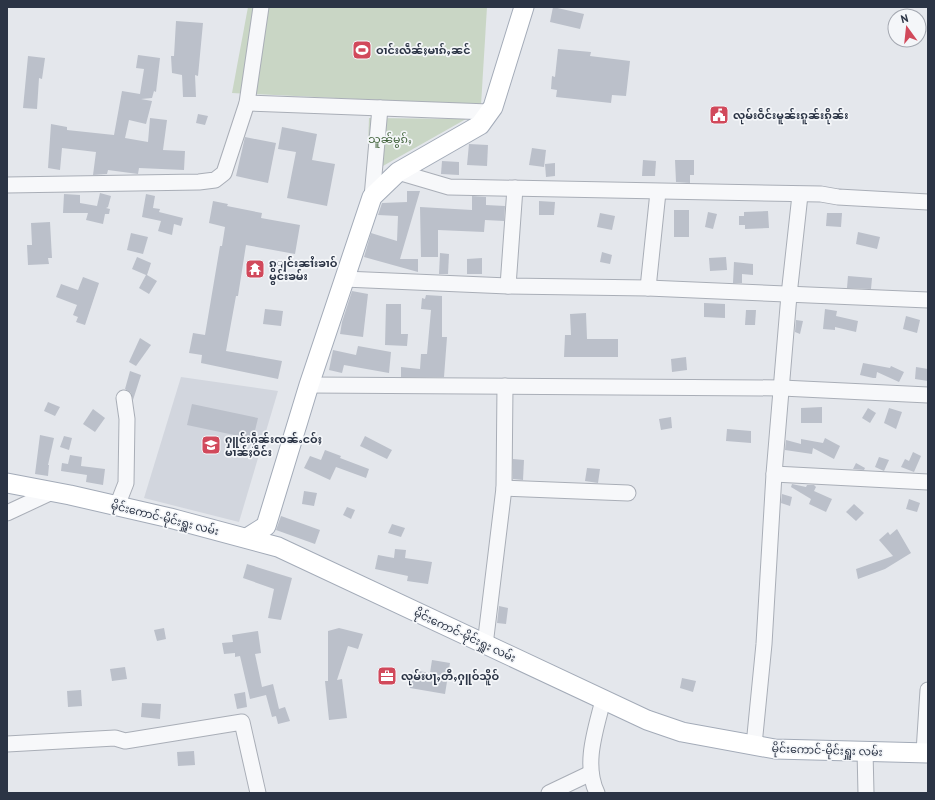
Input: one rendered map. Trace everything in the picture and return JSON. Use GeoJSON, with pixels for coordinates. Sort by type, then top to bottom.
{"type":"FeatureCollection","features":[{"type":"Feature","properties":{"kind":"main road"},"geometry":{"type":"LineString","coordinates":[[247,538],[266,526],[309,385],[372,197],[398,172],[480,125],[493,107],[524,7]]}},
{"type":"Feature","properties":{"kind":"main road","name":"မိုင်းကောင်-မိုင်းရှူး လမ်း"},"geometry":{"type":"LineString","coordinates":[[7,484],[117,506],[278,547],[603,700],[647,720],[682,732],[775,750],[926,753]]}},
{"type":"Feature","properties":{"kind":"main road"},"geometry":{"type":"LineString","coordinates":[[266,526],[278,547]]}},
{"type":"Feature","properties":{"kind":"street"},"geometry":{"type":"LineString","coordinates":[[7,185],[199,182],[215,180],[224,173],[246,103],[261,7]]}},
{"type":"Feature","properties":{"kind":"street"},"geometry":{"type":"LineString","coordinates":[[246,103],[489,112]]}},
{"type":"Feature","properties":{"kind":"street"},"geometry":{"type":"LineString","coordinates":[[372,197],[380,108]]}},
{"type":"Feature","properties":{"kind":"street"},"geometry":{"type":"LineString","coordinates":[[398,172],[449,187],[800,195],[821,194],[838,197],[928,202]]}},
{"type":"Feature","properties":{"kind":"street"},"geometry":{"type":"LineString","coordinates":[[508,286],[514,188]]}},
{"type":"Feature","properties":{"kind":"street"},"geometry":{"type":"LineString","coordinates":[[648,288],[658,192]]}},
{"type":"Feature","properties":{"kind":"street"},"geometry":{"type":"LineString","coordinates":[[754,745],[764,644],[774,474],[789,295],[800,195]]}},
{"type":"Feature","properties":{"kind":"street"},"geometry":{"type":"LineString","coordinates":[[344,279],[508,286],[648,288],[928,300]]}},
{"type":"Feature","properties":{"kind":"street"},"geometry":{"type":"LineString","coordinates":[[309,385],[782,388],[928,395]]}},
{"type":"Feature","properties":{"kind":"street"},"geometry":{"type":"LineString","coordinates":[[485,645],[504,488],[505,386]]}},
{"type":"Feature","properties":{"kind":"street"},"geometry":{"type":"LineString","coordinates":[[117,506],[126,483],[127,419],[124,398]]}},
{"type":"Feature","properties":{"kind":"street"},"geometry":{"type":"LineString","coordinates":[[774,474],[928,482]]}},
{"type":"Feature","properties":{"kind":"street"},"geometry":{"type":"LineString","coordinates":[[504,488],[628,493]]}},
{"type":"Feature","properties":{"kind":"street"},"geometry":{"type":"LineString","coordinates":[[7,513],[52,492]]}},
{"type":"Feature","properties":{"kind":"street"},"geometry":{"type":"LineString","coordinates":[[926,753],[928,690]]}},
{"type":"Feature","properties":{"kind":"street"},"geometry":{"type":"LineString","coordinates":[[597,793],[591,773],[590,758],[603,700]]}},
{"type":"Feature","properties":{"kind":"street"},"geometry":{"type":"LineString","coordinates":[[7,744],[115,738],[125,741],[242,722],[258,793]]}},
{"type":"Feature","properties":{"kind":"street"},"geometry":{"type":"LineString","coordinates":[[865,751],[866,793]]}},
{"type":"Feature","properties":{"kind":"street"},"geometry":{"type":"LineString","coordinates":[[549,793],[591,773]]}},
{"type":"Feature","properties":{"kind":"shaded area","name":"ႁူင်းႁဵၼ်းၸၼ်ႉငဝ်ႈ မၢၼ်ႈဝဵင်း"},"geometry":{"type":"Polygon","coordinates":[[[181,377],[278,391],[239,522],[144,498],[181,377]]]}},
{"type":"Feature","properties":{"kind":"green space","name":"ဝၢင်းလဵၼ်ႈမၢၵ်ႇၼင်"},"geometry":{"type":"Polygon","coordinates":[[[248,7],[487,7],[481,105],[232,93],[248,7]]]}},
{"type":"Feature","properties":{"kind":"green space","name":"သူၼ်မွၵ်ႇ"},"geometry":{"type":"Polygon","coordinates":[[[369,118],[466,119],[367,175],[369,118]]]}},
{"type":"Feature","properties":{"kind":"building"},"geometry":{"type":"Polygon","coordinates":[[[553,7],[584,14],[580,29],[550,22],[553,7]]]}},
{"type":"Feature","properties":{"kind":"building"},"geometry":{"type":"Polygon","coordinates":[[[176,21],[203,23],[198,76],[195,75],[196,97],[183,97],[182,75],[172,73],[171,56],[174,56],[176,21]]]}},
{"type":"Feature","properties":{"kind":"building"},"geometry":{"type":"Polygon","coordinates":[[[558,49],[591,52],[590,56],[630,61],[626,96],[612,95],[611,103],[556,97],[557,90],[551,89],[552,76],[555,77],[558,49]]]}},
{"type":"Feature","properties":{"kind":"building"},"geometry":{"type":"Polygon","coordinates":[[[138,55],[160,58],[156,92],[154,91],[152,98],[141,99],[152,101],[146,124],[129,120],[125,138],[148,142],[150,118],[167,120],[163,150],[185,151],[184,170],[139,168],[138,174],[108,170],[107,174],[93,175],[96,152],[62,148],[60,170],[48,168],[51,124],[67,127],[67,130],[114,135],[122,91],[140,94],[144,69],[136,68],[138,55]]]}},
{"type":"Feature","properties":{"kind":"building"},"geometry":{"type":"Polygon","coordinates":[[[28,56],[45,58],[42,79],[39,78],[37,109],[23,108],[28,56]]]}},
{"type":"Feature","properties":{"kind":"building"},"geometry":{"type":"Polygon","coordinates":[[[198,114],[208,116],[205,125],[196,123],[198,114]]]}},
{"type":"Feature","properties":{"kind":"building"},"geometry":{"type":"Polygon","coordinates":[[[282,127],[317,134],[312,160],[335,164],[327,206],[287,198],[296,152],[278,149],[282,127]]]}},
{"type":"Feature","properties":{"kind":"building"},"geometry":{"type":"Polygon","coordinates":[[[245,137],[276,143],[268,183],[236,176],[245,137]]]}},
{"type":"Feature","properties":{"kind":"building"},"geometry":{"type":"Polygon","coordinates":[[[469,144],[488,145],[487,166],[467,165],[469,144]]]}},
{"type":"Feature","properties":{"kind":"building"},"geometry":{"type":"Polygon","coordinates":[[[532,148],[546,150],[544,167],[529,165],[532,148]]]}},
{"type":"Feature","properties":{"kind":"building"},"geometry":{"type":"Polygon","coordinates":[[[643,160],[656,161],[655,176],[642,176],[643,160]]]}},
{"type":"Feature","properties":{"kind":"building"},"geometry":{"type":"Polygon","coordinates":[[[675,160],[694,160],[694,175],[690,175],[690,183],[676,182],[675,160]]]}},
{"type":"Feature","properties":{"kind":"building"},"geometry":{"type":"Polygon","coordinates":[[[442,161],[459,162],[459,175],[441,174],[442,161]]]}},
{"type":"Feature","properties":{"kind":"building"},"geometry":{"type":"Polygon","coordinates":[[[555,163],[555,176],[546,177],[545,164],[555,163]]]}},
{"type":"Feature","properties":{"kind":"building"},"geometry":{"type":"Polygon","coordinates":[[[407,191],[420,191],[400,259],[418,259],[418,272],[364,257],[371,233],[397,241],[398,216],[378,215],[382,203],[407,202],[407,191]]]}},
{"type":"Feature","properties":{"kind":"building"},"geometry":{"type":"Polygon","coordinates":[[[100,193],[111,196],[108,207],[106,208],[110,209],[109,214],[105,214],[103,224],[86,220],[88,213],[63,213],[64,194],[80,195],[80,203],[97,206],[100,193]]]}},
{"type":"Feature","properties":{"kind":"building"},"geometry":{"type":"Polygon","coordinates":[[[146,194],[155,196],[153,208],[160,209],[159,212],[183,218],[181,226],[174,224],[172,235],[158,231],[161,221],[142,217],[146,194]]]}},
{"type":"Feature","properties":{"kind":"building"},"geometry":{"type":"Polygon","coordinates":[[[472,196],[486,197],[486,205],[505,206],[504,221],[485,220],[484,232],[438,230],[438,257],[421,257],[420,207],[472,210],[472,196]]]}},
{"type":"Feature","properties":{"kind":"building"},"geometry":{"type":"Polygon","coordinates":[[[213,201],[228,204],[227,206],[262,213],[261,218],[300,225],[295,254],[246,245],[238,296],[236,296],[226,351],[282,361],[278,379],[201,363],[202,355],[189,353],[193,333],[205,335],[220,246],[222,246],[225,227],[209,223],[213,201]]]}},
{"type":"Feature","properties":{"kind":"building"},"geometry":{"type":"Polygon","coordinates":[[[539,201],[555,202],[554,215],[539,215],[539,201]]]}},
{"type":"Feature","properties":{"kind":"building"},"geometry":{"type":"Polygon","coordinates":[[[674,210],[689,210],[689,237],[674,237],[674,210]]]}},
{"type":"Feature","properties":{"kind":"building"},"geometry":{"type":"Polygon","coordinates":[[[768,211],[769,228],[745,229],[745,225],[739,225],[739,216],[744,216],[744,212],[768,211]]]}},
{"type":"Feature","properties":{"kind":"building"},"geometry":{"type":"Polygon","coordinates":[[[708,212],[717,214],[713,229],[705,227],[708,212]]]}},
{"type":"Feature","properties":{"kind":"building"},"geometry":{"type":"Polygon","coordinates":[[[600,213],[615,216],[612,230],[597,227],[600,213]]]}},
{"type":"Feature","properties":{"kind":"building"},"geometry":{"type":"Polygon","coordinates":[[[827,213],[842,213],[841,227],[826,226],[827,213]]]}},
{"type":"Feature","properties":{"kind":"building"},"geometry":{"type":"Polygon","coordinates":[[[50,222],[52,258],[48,258],[49,264],[28,265],[27,245],[32,245],[31,223],[50,222]]]}},
{"type":"Feature","properties":{"kind":"building"},"geometry":{"type":"Polygon","coordinates":[[[858,232],[880,237],[877,249],[856,244],[858,232]]]}},
{"type":"Feature","properties":{"kind":"building"},"geometry":{"type":"Polygon","coordinates":[[[131,233],[148,237],[143,254],[127,250],[131,233]]]}},
{"type":"Feature","properties":{"kind":"building"},"geometry":{"type":"Polygon","coordinates":[[[602,252],[612,255],[610,264],[600,262],[602,252]]]}},
{"type":"Feature","properties":{"kind":"building"},"geometry":{"type":"Polygon","coordinates":[[[440,253],[449,254],[448,274],[439,274],[440,253]]]}},
{"type":"Feature","properties":{"kind":"building"},"geometry":{"type":"Polygon","coordinates":[[[137,257],[151,263],[147,275],[157,281],[149,294],[139,288],[146,275],[132,269],[137,257]]]}},
{"type":"Feature","properties":{"kind":"building"},"geometry":{"type":"Polygon","coordinates":[[[726,257],[727,270],[710,271],[709,258],[726,257]]]}},
{"type":"Feature","properties":{"kind":"building"},"geometry":{"type":"Polygon","coordinates":[[[482,258],[482,274],[467,274],[467,259],[482,258]]]}},
{"type":"Feature","properties":{"kind":"building"},"geometry":{"type":"Polygon","coordinates":[[[734,262],[753,264],[753,275],[742,274],[742,283],[733,283],[734,262]]]}},
{"type":"Feature","properties":{"kind":"building"},"geometry":{"type":"Polygon","coordinates":[[[848,276],[872,278],[871,289],[847,288],[848,276]]]}},
{"type":"Feature","properties":{"kind":"building"},"geometry":{"type":"Polygon","coordinates":[[[83,277],[99,283],[85,325],[76,322],[78,317],[73,315],[77,305],[56,297],[61,284],[78,290],[83,277]]]}},
{"type":"Feature","properties":{"kind":"building"},"geometry":{"type":"Polygon","coordinates":[[[352,291],[368,294],[363,337],[340,334],[342,322],[352,291]]]}},
{"type":"Feature","properties":{"kind":"building"},"geometry":{"type":"Polygon","coordinates":[[[426,295],[442,296],[442,337],[447,337],[444,377],[401,377],[401,367],[420,369],[421,354],[427,354],[431,310],[421,309],[422,298],[425,299],[426,295]]]}},
{"type":"Feature","properties":{"kind":"building"},"geometry":{"type":"Polygon","coordinates":[[[704,303],[725,304],[725,318],[704,317],[704,303]]]}},
{"type":"Feature","properties":{"kind":"building"},"geometry":{"type":"Polygon","coordinates":[[[386,304],[401,304],[401,334],[408,334],[407,346],[385,345],[386,304]]]}},
{"type":"Feature","properties":{"kind":"building"},"geometry":{"type":"Polygon","coordinates":[[[265,309],[283,311],[281,326],[263,324],[265,309]]]}},
{"type":"Feature","properties":{"kind":"building"},"geometry":{"type":"Polygon","coordinates":[[[825,309],[837,311],[836,316],[858,321],[856,332],[835,327],[835,330],[823,329],[825,309]]]}},
{"type":"Feature","properties":{"kind":"building"},"geometry":{"type":"Polygon","coordinates":[[[746,310],[756,310],[755,325],[745,325],[746,310]]]}},
{"type":"Feature","properties":{"kind":"building"},"geometry":{"type":"Polygon","coordinates":[[[586,313],[587,339],[618,339],[618,357],[564,357],[565,335],[571,335],[570,314],[586,313]]]}},
{"type":"Feature","properties":{"kind":"building"},"geometry":{"type":"Polygon","coordinates":[[[906,316],[920,320],[917,333],[903,329],[906,316]]]}},
{"type":"Feature","properties":{"kind":"building"},"geometry":{"type":"Polygon","coordinates":[[[796,320],[803,321],[800,334],[795,332],[796,320]]]}},
{"type":"Feature","properties":{"kind":"building"},"geometry":{"type":"Polygon","coordinates":[[[140,338],[151,345],[136,366],[129,362],[140,338]]]}},
{"type":"Feature","properties":{"kind":"building"},"geometry":{"type":"Polygon","coordinates":[[[358,346],[391,352],[389,373],[344,365],[342,373],[329,370],[333,350],[356,355],[358,346]]]}},
{"type":"Feature","properties":{"kind":"building"},"geometry":{"type":"Polygon","coordinates":[[[686,357],[687,370],[672,372],[671,359],[686,357]]]}},
{"type":"Feature","properties":{"kind":"building"},"geometry":{"type":"Polygon","coordinates":[[[863,363],[890,368],[891,366],[904,372],[899,382],[877,372],[876,378],[873,378],[860,375],[863,363]]]}},
{"type":"Feature","properties":{"kind":"building"},"geometry":{"type":"Polygon","coordinates":[[[916,367],[928,369],[928,381],[915,379],[916,367]]]}},
{"type":"Feature","properties":{"kind":"building"},"geometry":{"type":"Polygon","coordinates":[[[130,371],[141,375],[133,400],[131,393],[125,389],[130,371]]]}},
{"type":"Feature","properties":{"kind":"building"},"geometry":{"type":"Polygon","coordinates":[[[48,402],[60,407],[55,416],[44,411],[48,402]]]}},
{"type":"Feature","properties":{"kind":"building"},"geometry":{"type":"Polygon","coordinates":[[[192,404],[258,418],[253,439],[187,425],[192,404]]]}},
{"type":"Feature","properties":{"kind":"building"},"geometry":{"type":"Polygon","coordinates":[[[822,407],[822,423],[801,423],[801,408],[822,407]]]}},
{"type":"Feature","properties":{"kind":"building"},"geometry":{"type":"Polygon","coordinates":[[[868,408],[876,413],[870,423],[862,418],[868,408]]]}},
{"type":"Feature","properties":{"kind":"building"},"geometry":{"type":"Polygon","coordinates":[[[889,408],[902,412],[896,429],[884,423],[889,408]]]}},
{"type":"Feature","properties":{"kind":"building"},"geometry":{"type":"Polygon","coordinates":[[[93,409],[105,418],[95,432],[83,424],[93,409]]]}},
{"type":"Feature","properties":{"kind":"building"},"geometry":{"type":"Polygon","coordinates":[[[671,417],[672,428],[661,430],[659,419],[671,417]]]}},
{"type":"Feature","properties":{"kind":"building"},"geometry":{"type":"Polygon","coordinates":[[[727,429],[751,431],[751,443],[726,441],[727,429]]]}},
{"type":"Feature","properties":{"kind":"building"},"geometry":{"type":"Polygon","coordinates":[[[40,435],[54,438],[48,465],[48,476],[35,474],[40,435]]]}},
{"type":"Feature","properties":{"kind":"building"},"geometry":{"type":"Polygon","coordinates":[[[64,436],[72,438],[69,450],[60,447],[64,436]]]}},
{"type":"Feature","properties":{"kind":"building"},"geometry":{"type":"Polygon","coordinates":[[[365,436],[392,450],[387,459],[360,446],[365,436]]]}},
{"type":"Feature","properties":{"kind":"building"},"geometry":{"type":"Polygon","coordinates":[[[825,438],[840,446],[834,459],[813,448],[812,454],[785,450],[786,440],[801,444],[801,439],[823,443],[825,438]]]}},
{"type":"Feature","properties":{"kind":"building"},"geometry":{"type":"Polygon","coordinates":[[[325,450],[341,456],[340,458],[369,469],[366,478],[336,467],[330,480],[304,468],[310,456],[321,460],[325,450]]]}},
{"type":"Feature","properties":{"kind":"building"},"geometry":{"type":"Polygon","coordinates":[[[913,452],[921,456],[914,472],[901,467],[905,459],[909,461],[913,452]]]}},
{"type":"Feature","properties":{"kind":"building"},"geometry":{"type":"Polygon","coordinates":[[[70,455],[82,457],[81,466],[105,469],[103,485],[86,482],[87,475],[61,471],[62,463],[68,464],[70,455]]]}},
{"type":"Feature","properties":{"kind":"building"},"geometry":{"type":"Polygon","coordinates":[[[879,457],[889,460],[884,471],[875,467],[879,457]]]}},
{"type":"Feature","properties":{"kind":"building"},"geometry":{"type":"Polygon","coordinates":[[[513,459],[524,460],[523,480],[513,479],[513,459]]]}},
{"type":"Feature","properties":{"kind":"building"},"geometry":{"type":"Polygon","coordinates":[[[856,463],[865,468],[864,470],[853,469],[856,463]]]}},
{"type":"Feature","properties":{"kind":"building"},"geometry":{"type":"Polygon","coordinates":[[[587,468],[600,469],[598,483],[585,481],[587,468]]]}},
{"type":"Feature","properties":{"kind":"building"},"geometry":{"type":"Polygon","coordinates":[[[792,484],[806,487],[807,485],[814,485],[816,487],[814,491],[832,499],[826,512],[809,504],[811,499],[791,487],[792,484]]]}},
{"type":"Feature","properties":{"kind":"building"},"geometry":{"type":"Polygon","coordinates":[[[304,491],[317,493],[314,506],[302,504],[304,491]]]}},
{"type":"Feature","properties":{"kind":"building"},"geometry":{"type":"Polygon","coordinates":[[[782,494],[792,497],[790,506],[781,503],[782,494]]]}},
{"type":"Feature","properties":{"kind":"building"},"geometry":{"type":"Polygon","coordinates":[[[909,499],[920,503],[917,512],[906,509],[909,499]]]}},
{"type":"Feature","properties":{"kind":"building"},"geometry":{"type":"Polygon","coordinates":[[[854,504],[864,513],[856,521],[846,512],[854,504]]]}},
{"type":"Feature","properties":{"kind":"building"},"geometry":{"type":"Polygon","coordinates":[[[347,507],[355,510],[351,519],[343,515],[347,507]]]}},
{"type":"Feature","properties":{"kind":"building"},"geometry":{"type":"Polygon","coordinates":[[[281,516],[320,530],[315,544],[276,530],[281,516]]]}},
{"type":"Feature","properties":{"kind":"building"},"geometry":{"type":"Polygon","coordinates":[[[392,524],[405,528],[401,537],[388,533],[392,524]]]}},
{"type":"Feature","properties":{"kind":"building"},"geometry":{"type":"Polygon","coordinates":[[[897,529],[911,553],[885,569],[858,579],[856,569],[893,556],[879,540],[888,532],[890,535],[897,529]]]}},
{"type":"Feature","properties":{"kind":"building"},"geometry":{"type":"Polygon","coordinates":[[[395,549],[406,550],[405,558],[432,562],[428,584],[407,581],[408,576],[375,569],[378,555],[394,558],[395,549]]]}},
{"type":"Feature","properties":{"kind":"building"},"geometry":{"type":"Polygon","coordinates":[[[247,564],[292,578],[281,620],[268,618],[274,589],[243,578],[247,564]]]}},
{"type":"Feature","properties":{"kind":"building"},"geometry":{"type":"Polygon","coordinates":[[[499,606],[508,608],[506,624],[497,623],[499,606]]]}},
{"type":"Feature","properties":{"kind":"building"},"geometry":{"type":"Polygon","coordinates":[[[164,628],[166,639],[157,641],[154,630],[164,628]]]}},
{"type":"Feature","properties":{"kind":"building"},"geometry":{"type":"Polygon","coordinates":[[[339,628],[363,634],[358,649],[348,646],[337,680],[342,679],[347,718],[329,720],[325,681],[328,681],[328,631],[339,628]]]}},
{"type":"Feature","properties":{"kind":"building"},"geometry":{"type":"Polygon","coordinates":[[[258,631],[261,653],[255,654],[262,687],[273,684],[279,709],[285,707],[290,721],[278,724],[276,716],[272,717],[266,695],[250,699],[240,656],[235,657],[235,653],[224,654],[222,643],[233,642],[232,635],[258,631]]]}},
{"type":"Feature","properties":{"kind":"building"},"geometry":{"type":"Polygon","coordinates":[[[432,660],[450,663],[445,694],[410,688],[413,670],[430,673],[432,660]]]}},
{"type":"Feature","properties":{"kind":"building"},"geometry":{"type":"Polygon","coordinates":[[[125,667],[127,679],[112,681],[110,669],[125,667]]]}},
{"type":"Feature","properties":{"kind":"building"},"geometry":{"type":"Polygon","coordinates":[[[682,678],[696,681],[693,692],[680,688],[682,678]]]}},
{"type":"Feature","properties":{"kind":"building"},"geometry":{"type":"Polygon","coordinates":[[[81,690],[82,706],[68,707],[67,691],[81,690]]]}},
{"type":"Feature","properties":{"kind":"building"},"geometry":{"type":"Polygon","coordinates":[[[245,692],[247,707],[237,709],[234,694],[245,692]]]}},
{"type":"Feature","properties":{"kind":"building"},"geometry":{"type":"Polygon","coordinates":[[[142,703],[161,704],[160,719],[141,717],[142,703]]]}},
{"type":"Feature","properties":{"kind":"building"},"geometry":{"type":"Polygon","coordinates":[[[194,751],[195,765],[178,766],[177,752],[194,751]]]}},
{"type":"Feature","properties":{"kind":"place","name":"ဝၢင်းလဵၼ်ႈမၢၵ်ႇၼင်"},"geometry":{"type":"Point","coordinates":[362,50]}},
{"type":"Feature","properties":{"kind":"place","name":"လုမ်းဝဵင်းမူၼ်းၵူၼ်းၵိုၼ်း"},"geometry":{"type":"Point","coordinates":[719,115]}},
{"type":"Feature","properties":{"kind":"place","name":"ၵွျင်းၼၢႆးၶၢဝ် မွင်းၶမ်း"},"geometry":{"type":"Point","coordinates":[255,269]}},
{"type":"Feature","properties":{"kind":"place","name":"ႁူင်းႁဵၼ်းၸၼ်ႉငဝ်ႈ မၢၼ်ႈဝဵင်း"},"geometry":{"type":"Point","coordinates":[211,445]}},
{"type":"Feature","properties":{"kind":"place","name":"လုမ်းပႃႇတီႇႁူဝ်သိူဝ်"},"geometry":{"type":"Point","coordinates":[387,676]}}]}
